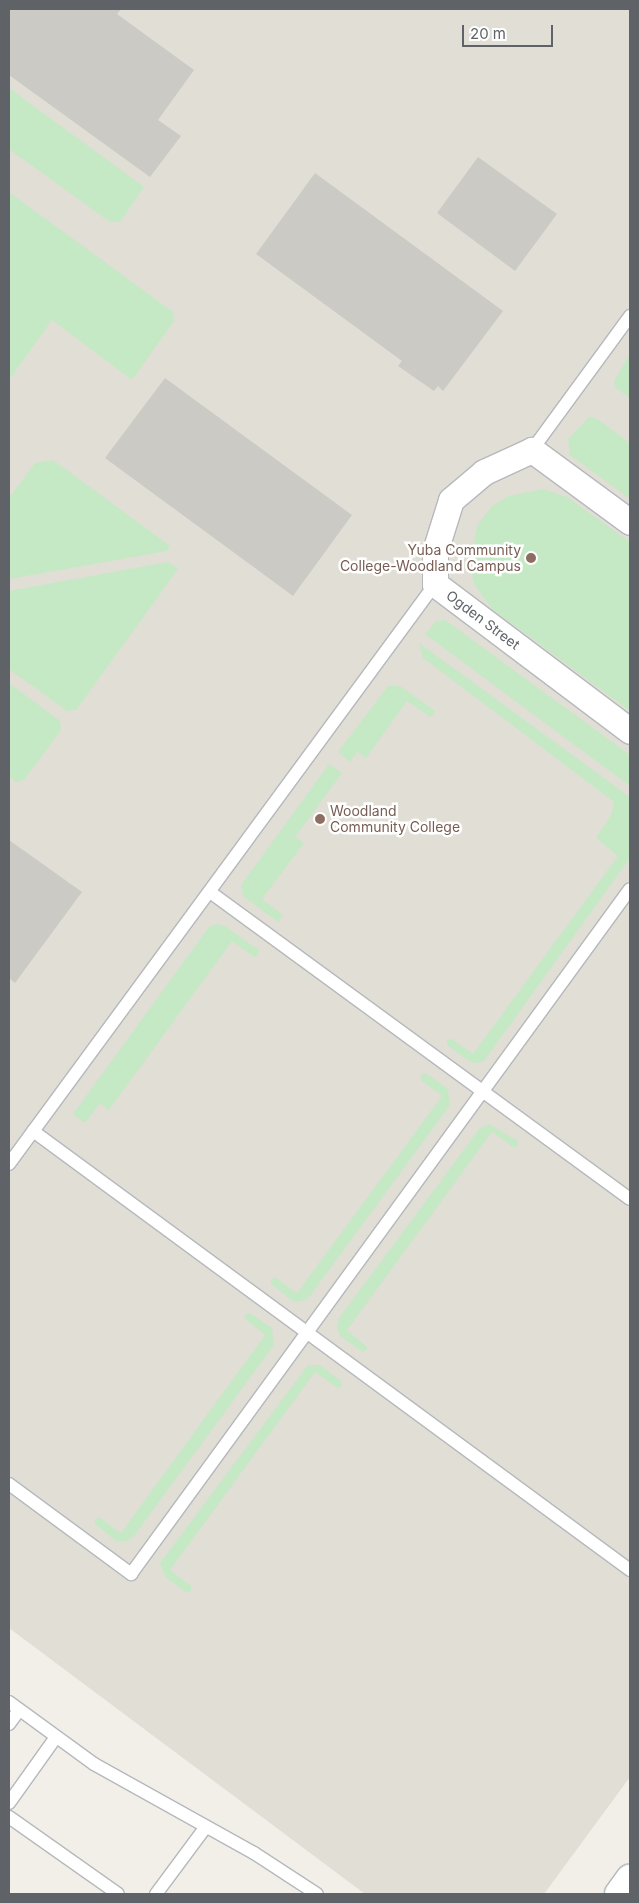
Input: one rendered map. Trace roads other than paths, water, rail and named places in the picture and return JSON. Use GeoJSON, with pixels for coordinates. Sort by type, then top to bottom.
{"type":"FeatureCollection","features":[{"type":"Feature","properties":{"kind":"main road"},"geometry":{"type":"LineString","coordinates":[[619,1894],[630,1879]]}},
{"type":"Feature","properties":{"kind":"street"},"geometry":{"type":"LineString","coordinates":[[532,450],[630,522]]}},
{"type":"Feature","properties":{"kind":"street","name":"Ogden Street"},"geometry":{"type":"LineString","coordinates":[[532,450],[484,472],[451,500],[435,550],[435,584],[630,731]]}},
{"type":"Feature","properties":{"kind":"lane"},"geometry":{"type":"LineString","coordinates":[[532,450],[630,316]]}},
{"type":"Feature","properties":{"kind":"lane"},"geometry":{"type":"LineString","coordinates":[[9,1164],[435,584]]}},
{"type":"Feature","properties":{"kind":"lane"},"geometry":{"type":"LineString","coordinates":[[9,1484],[131,1574],[630,889]]}},
{"type":"Feature","properties":{"kind":"lane"},"geometry":{"type":"LineString","coordinates":[[210,892],[481,1093],[630,1199]]}},
{"type":"Feature","properties":{"kind":"lane"},"geometry":{"type":"LineString","coordinates":[[33,1131],[630,1570]]}},
{"type":"Feature","properties":{"kind":"lane"},"geometry":{"type":"LineString","coordinates":[[9,1724],[14,1706],[56,1737],[205,1828],[254,1853],[317,1894]]}},
{"type":"Feature","properties":{"kind":"lane"},"geometry":{"type":"LineString","coordinates":[[9,1803],[56,1737]]}},
{"type":"Feature","properties":{"kind":"lane"},"geometry":{"type":"LineString","coordinates":[[9,1816],[118,1894]]}},
{"type":"Feature","properties":{"kind":"lane"},"geometry":{"type":"LineString","coordinates":[[156,1894],[205,1828]]}},
{"type":"Feature","properties":{"kind":"place","name":"Yuba Community College-Woodland Campus"},"geometry":{"type":"Point","coordinates":[531,558]}},
{"type":"Feature","properties":{"kind":"place","name":"Woodland Community College"},"geometry":{"type":"Point","coordinates":[320,819]}}]}
